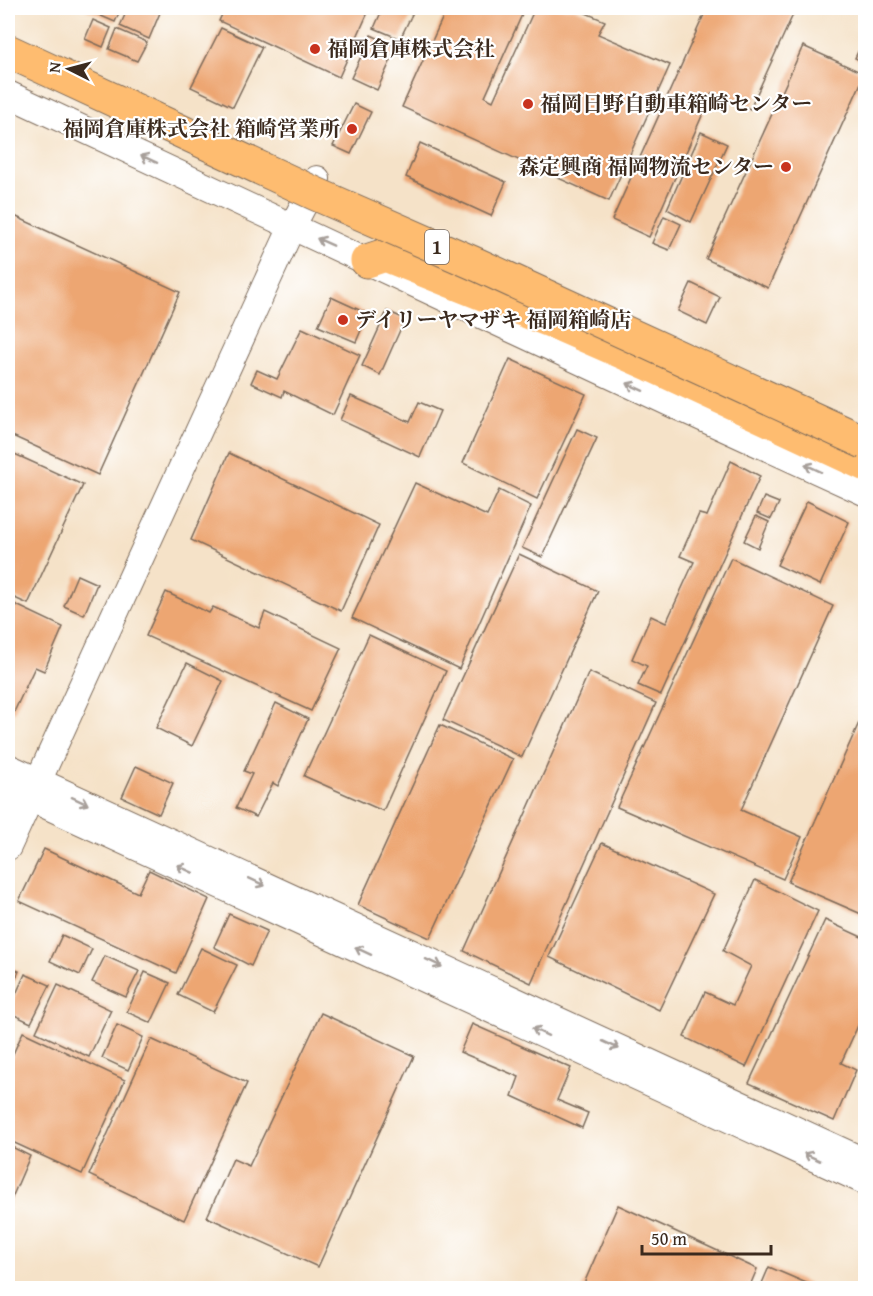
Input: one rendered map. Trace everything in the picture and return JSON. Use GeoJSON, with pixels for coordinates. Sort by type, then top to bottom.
{"type":"FeatureCollection","features":[{"type":"Feature","properties":{"kind":"highway","name":"1"},"geometry":{"type":"LineString","coordinates":[[8,43],[253,158],[866,434]]}},
{"type":"Feature","properties":{"kind":"highway","name":"1"},"geometry":{"type":"LineString","coordinates":[[8,51],[305,189],[478,265],[866,443]]}},
{"type":"Feature","properties":{"kind":"highway"},"geometry":{"type":"LineString","coordinates":[[367,261],[385,255],[555,323],[866,465]]}},
{"type":"Feature","properties":{"kind":"street"},"geometry":{"type":"LineString","coordinates":[[8,43],[317,179],[496,266],[866,434]]}},
{"type":"Feature","properties":{"kind":"street"},"geometry":{"type":"LineString","coordinates":[[8,94],[676,406],[866,492]]}},
{"type":"Feature","properties":{"kind":"street"},"geometry":{"type":"LineString","coordinates":[[8,847],[25,789],[292,227],[317,179]]}},
{"type":"Feature","properties":{"kind":"street"},"geometry":{"type":"LineString","coordinates":[[8,767],[25,789],[866,1182]]}},
{"type":"Feature","properties":{"kind":"street"},"geometry":{"type":"LineString","coordinates":[[25,789],[866,1162]]}},
{"type":"Feature","properties":{"kind":"building"},"geometry":{"type":"Polygon","coordinates":[[[85,8],[121,8],[115,22],[85,8]]]}},
{"type":"Feature","properties":{"kind":"building"},"geometry":{"type":"Polygon","coordinates":[[[128,8],[162,8],[149,39],[120,26],[128,8]]]}},
{"type":"Feature","properties":{"kind":"building","name":"福岡倉庫株式会社"},"geometry":{"type":"Polygon","coordinates":[[[225,8],[370,8],[339,77],[219,21],[225,8]]]}},
{"type":"Feature","properties":{"kind":"building"},"geometry":{"type":"Polygon","coordinates":[[[383,8],[415,8],[400,39],[374,28],[383,8]]]}},
{"type":"Feature","properties":{"kind":"building","name":"福岡日野自動車箱崎センター"},"geometry":{"type":"Polygon","coordinates":[[[447,8],[525,8],[485,97],[493,101],[535,8],[574,8],[605,21],[598,34],[670,65],[609,201],[402,107],[447,8]]]}},
{"type":"Feature","properties":{"kind":"building"},"geometry":{"type":"Polygon","coordinates":[[[707,8],[796,8],[750,109],[712,93],[649,237],[612,220],[707,8]]]}},
{"type":"Feature","properties":{"kind":"building"},"geometry":{"type":"Polygon","coordinates":[[[93,20],[111,28],[103,47],[85,39],[93,20]]]}},
{"type":"Feature","properties":{"kind":"building"},"geometry":{"type":"Polygon","coordinates":[[[221,28],[262,47],[233,107],[191,87],[221,28]]]}},
{"type":"Feature","properties":{"kind":"building"},"geometry":{"type":"Polygon","coordinates":[[[117,29],[147,42],[137,61],[109,49],[117,29]]]}},
{"type":"Feature","properties":{"kind":"building"},"geometry":{"type":"Polygon","coordinates":[[[371,35],[397,47],[377,90],[351,78],[371,35]]]}},
{"type":"Feature","properties":{"kind":"building"},"geometry":{"type":"Polygon","coordinates":[[[866,35],[866,63],[855,58],[866,35]]]}},
{"type":"Feature","properties":{"kind":"building","name":"森定興商 福岡物流センター"},"geometry":{"type":"Polygon","coordinates":[[[803,46],[865,74],[768,288],[706,259],[803,46]]]}},
{"type":"Feature","properties":{"kind":"building","name":"福岡倉庫株式会社 箱崎営業所"},"geometry":{"type":"Polygon","coordinates":[[[354,104],[371,112],[351,154],[333,146],[354,104]]]}},
{"type":"Feature","properties":{"kind":"building"},"geometry":{"type":"Polygon","coordinates":[[[701,132],[727,144],[691,222],[667,209],[701,132]]]}},
{"type":"Feature","properties":{"kind":"building"},"geometry":{"type":"Polygon","coordinates":[[[420,143],[506,182],[491,216],[406,177],[420,143]]]}},
{"type":"Feature","properties":{"kind":"building"},"geometry":{"type":"Polygon","coordinates":[[[8,213],[180,292],[98,475],[8,434],[8,213]]]}},
{"type":"Feature","properties":{"kind":"building"},"geometry":{"type":"Polygon","coordinates":[[[664,216],[681,224],[669,250],[652,243],[664,216]]]}},
{"type":"Feature","properties":{"kind":"building"},"geometry":{"type":"Polygon","coordinates":[[[691,283],[720,297],[707,325],[678,311],[691,283]]]}},
{"type":"Feature","properties":{"kind":"building","name":"デイリーヤマザキ 福岡箱崎店"},"geometry":{"type":"Polygon","coordinates":[[[331,297],[368,314],[356,342],[318,326],[331,297]]]}},
{"type":"Feature","properties":{"kind":"building"},"geometry":{"type":"Polygon","coordinates":[[[387,311],[405,319],[380,375],[362,366],[387,311]]]}},
{"type":"Feature","properties":{"kind":"building"},"geometry":{"type":"Polygon","coordinates":[[[302,328],[360,355],[333,415],[284,391],[282,397],[251,383],[257,370],[277,379],[302,328]]]}},
{"type":"Feature","properties":{"kind":"building"},"geometry":{"type":"Polygon","coordinates":[[[510,359],[586,394],[537,499],[463,463],[510,359]]]}},
{"type":"Feature","properties":{"kind":"building"},"geometry":{"type":"Polygon","coordinates":[[[351,396],[410,422],[419,402],[440,411],[420,457],[340,420],[351,396]]]}},
{"type":"Feature","properties":{"kind":"building"},"geometry":{"type":"Polygon","coordinates":[[[577,429],[597,438],[542,557],[522,548],[577,429]]]}},
{"type":"Feature","properties":{"kind":"building"},"geometry":{"type":"Polygon","coordinates":[[[8,451],[83,485],[28,604],[8,595],[8,451]]]}},
{"type":"Feature","properties":{"kind":"building"},"geometry":{"type":"Polygon","coordinates":[[[229,453],[379,525],[341,611],[191,540],[229,453]]]}},
{"type":"Feature","properties":{"kind":"building"},"geometry":{"type":"Polygon","coordinates":[[[731,461],[760,476],[661,695],[638,685],[647,666],[632,659],[651,616],[666,623],[694,562],[680,556],[699,514],[707,516],[731,461]]]}},
{"type":"Feature","properties":{"kind":"building"},"geometry":{"type":"Polygon","coordinates":[[[415,483],[487,516],[499,490],[531,506],[459,669],[352,618],[415,483]]]}},
{"type":"Feature","properties":{"kind":"building"},"geometry":{"type":"Polygon","coordinates":[[[764,497],[779,503],[771,519],[757,513],[764,497]]]}},
{"type":"Feature","properties":{"kind":"building"},"geometry":{"type":"Polygon","coordinates":[[[807,501],[849,522],[820,585],[777,565],[807,501]]]}},
{"type":"Feature","properties":{"kind":"building"},"geometry":{"type":"Polygon","coordinates":[[[756,516],[769,522],[758,548],[744,541],[756,516]]]}},
{"type":"Feature","properties":{"kind":"building"},"geometry":{"type":"Polygon","coordinates":[[[519,554],[598,591],[522,757],[443,720],[519,554]]]}},
{"type":"Feature","properties":{"kind":"building"},"geometry":{"type":"Polygon","coordinates":[[[731,558],[833,606],[741,810],[802,837],[783,879],[617,807],[731,558]]]}},
{"type":"Feature","properties":{"kind":"building"},"geometry":{"type":"Polygon","coordinates":[[[77,575],[97,584],[84,615],[64,606],[77,575]]]}},
{"type":"Feature","properties":{"kind":"building"},"geometry":{"type":"Polygon","coordinates":[[[166,592],[209,613],[213,607],[259,628],[265,612],[341,648],[311,711],[146,636],[166,592]]]}},
{"type":"Feature","properties":{"kind":"building"},"geometry":{"type":"Polygon","coordinates":[[[8,601],[63,627],[44,671],[35,667],[14,712],[8,709],[8,601]]]}},
{"type":"Feature","properties":{"kind":"building"},"geometry":{"type":"Polygon","coordinates":[[[369,635],[446,671],[383,811],[304,776],[369,635]]]}},
{"type":"Feature","properties":{"kind":"building"},"geometry":{"type":"Polygon","coordinates":[[[187,663],[223,681],[192,746],[156,728],[187,663]]]}},
{"type":"Feature","properties":{"kind":"building"},"geometry":{"type":"Polygon","coordinates":[[[589,672],[656,703],[531,983],[464,951],[589,672]]]}},
{"type":"Feature","properties":{"kind":"building"},"geometry":{"type":"Polygon","coordinates":[[[276,703],[308,719],[278,786],[273,783],[256,817],[236,808],[252,774],[244,771],[276,703]]]}},
{"type":"Feature","properties":{"kind":"building"},"geometry":{"type":"Polygon","coordinates":[[[866,707],[866,916],[788,882],[866,707]]]}},
{"type":"Feature","properties":{"kind":"building"},"geometry":{"type":"Polygon","coordinates":[[[440,725],[513,759],[430,938],[358,905],[440,725]]]}},
{"type":"Feature","properties":{"kind":"building"},"geometry":{"type":"Polygon","coordinates":[[[136,766],[173,783],[159,814],[122,797],[136,766]]]}},
{"type":"Feature","properties":{"kind":"building"},"geometry":{"type":"Polygon","coordinates":[[[602,843],[714,894],[659,1010],[549,957],[602,843]]]}},
{"type":"Feature","properties":{"kind":"building"},"geometry":{"type":"Polygon","coordinates":[[[44,849],[138,893],[149,870],[209,899],[176,973],[19,901],[44,849]]]}},
{"type":"Feature","properties":{"kind":"building"},"geometry":{"type":"Polygon","coordinates":[[[755,880],[818,911],[746,1067],[684,1037],[705,992],[733,1005],[751,966],[723,951],[755,880]]]}},
{"type":"Feature","properties":{"kind":"building"},"geometry":{"type":"Polygon","coordinates":[[[229,914],[267,931],[251,966],[214,947],[229,914]]]}},
{"type":"Feature","properties":{"kind":"building"},"geometry":{"type":"Polygon","coordinates":[[[825,920],[866,939],[866,953],[861,962],[866,964],[866,1008],[841,1063],[856,1070],[834,1121],[749,1083],[825,920]]]}},
{"type":"Feature","properties":{"kind":"building"},"geometry":{"type":"Polygon","coordinates":[[[62,935],[92,949],[80,975],[50,961],[62,935]]]}},
{"type":"Feature","properties":{"kind":"building"},"geometry":{"type":"Polygon","coordinates":[[[201,948],[237,965],[213,1012],[178,995],[201,948]]]}},
{"type":"Feature","properties":{"kind":"building"},"geometry":{"type":"Polygon","coordinates":[[[105,956],[139,971],[126,997],[92,982],[105,956]]]}},
{"type":"Feature","properties":{"kind":"building"},"geometry":{"type":"Polygon","coordinates":[[[8,966],[19,971],[8,995],[8,966]]]}},
{"type":"Feature","properties":{"kind":"building"},"geometry":{"type":"Polygon","coordinates":[[[145,972],[170,983],[151,1023],[127,1012],[145,972]]]}},
{"type":"Feature","properties":{"kind":"building"},"geometry":{"type":"Polygon","coordinates":[[[25,974],[50,985],[31,1023],[8,1012],[25,974]]]}},
{"type":"Feature","properties":{"kind":"building"},"geometry":{"type":"Polygon","coordinates":[[[58,985],[111,1010],[89,1057],[36,1032],[58,985]]]}},
{"type":"Feature","properties":{"kind":"building"},"geometry":{"type":"Polygon","coordinates":[[[321,1013],[414,1056],[318,1267],[207,1217],[233,1159],[249,1166],[321,1013]]]}},
{"type":"Feature","properties":{"kind":"building"},"geometry":{"type":"Polygon","coordinates":[[[472,1024],[571,1068],[557,1100],[588,1113],[582,1128],[512,1096],[519,1077],[460,1052],[472,1024]]]}},
{"type":"Feature","properties":{"kind":"building"},"geometry":{"type":"Polygon","coordinates":[[[117,1025],[143,1037],[128,1070],[102,1058],[117,1025]]]}},
{"type":"Feature","properties":{"kind":"building"},"geometry":{"type":"Polygon","coordinates":[[[23,1032],[125,1080],[82,1174],[8,1140],[8,1065],[23,1032]]]}},
{"type":"Feature","properties":{"kind":"building"},"geometry":{"type":"Polygon","coordinates":[[[151,1039],[247,1083],[184,1220],[89,1175],[151,1039]]]}},
{"type":"Feature","properties":{"kind":"building"},"geometry":{"type":"Polygon","coordinates":[[[8,1145],[30,1156],[8,1207],[8,1145]]]}},
{"type":"Feature","properties":{"kind":"building"},"geometry":{"type":"Polygon","coordinates":[[[618,1205],[757,1269],[749,1288],[582,1288],[618,1205]]]}},
{"type":"Feature","properties":{"kind":"building"},"geometry":{"type":"Polygon","coordinates":[[[769,1267],[818,1288],[760,1288],[769,1267]]]}},
{"type":"Feature","properties":{"kind":"place","name":"福岡倉庫株式会社"},"geometry":{"type":"Point","coordinates":[315,49]}},
{"type":"Feature","properties":{"kind":"place","name":"福岡日野自動車箱崎センター"},"geometry":{"type":"Point","coordinates":[528,104]}},
{"type":"Feature","properties":{"kind":"place","name":"福岡倉庫株式会社 箱崎営業所"},"geometry":{"type":"Point","coordinates":[352,129]}},
{"type":"Feature","properties":{"kind":"place","name":"森定興商 福岡物流センター"},"geometry":{"type":"Point","coordinates":[786,167]}},
{"type":"Feature","properties":{"kind":"place","name":"デイリーヤマザキ 福岡箱崎店"},"geometry":{"type":"Point","coordinates":[343,320]}}]}
